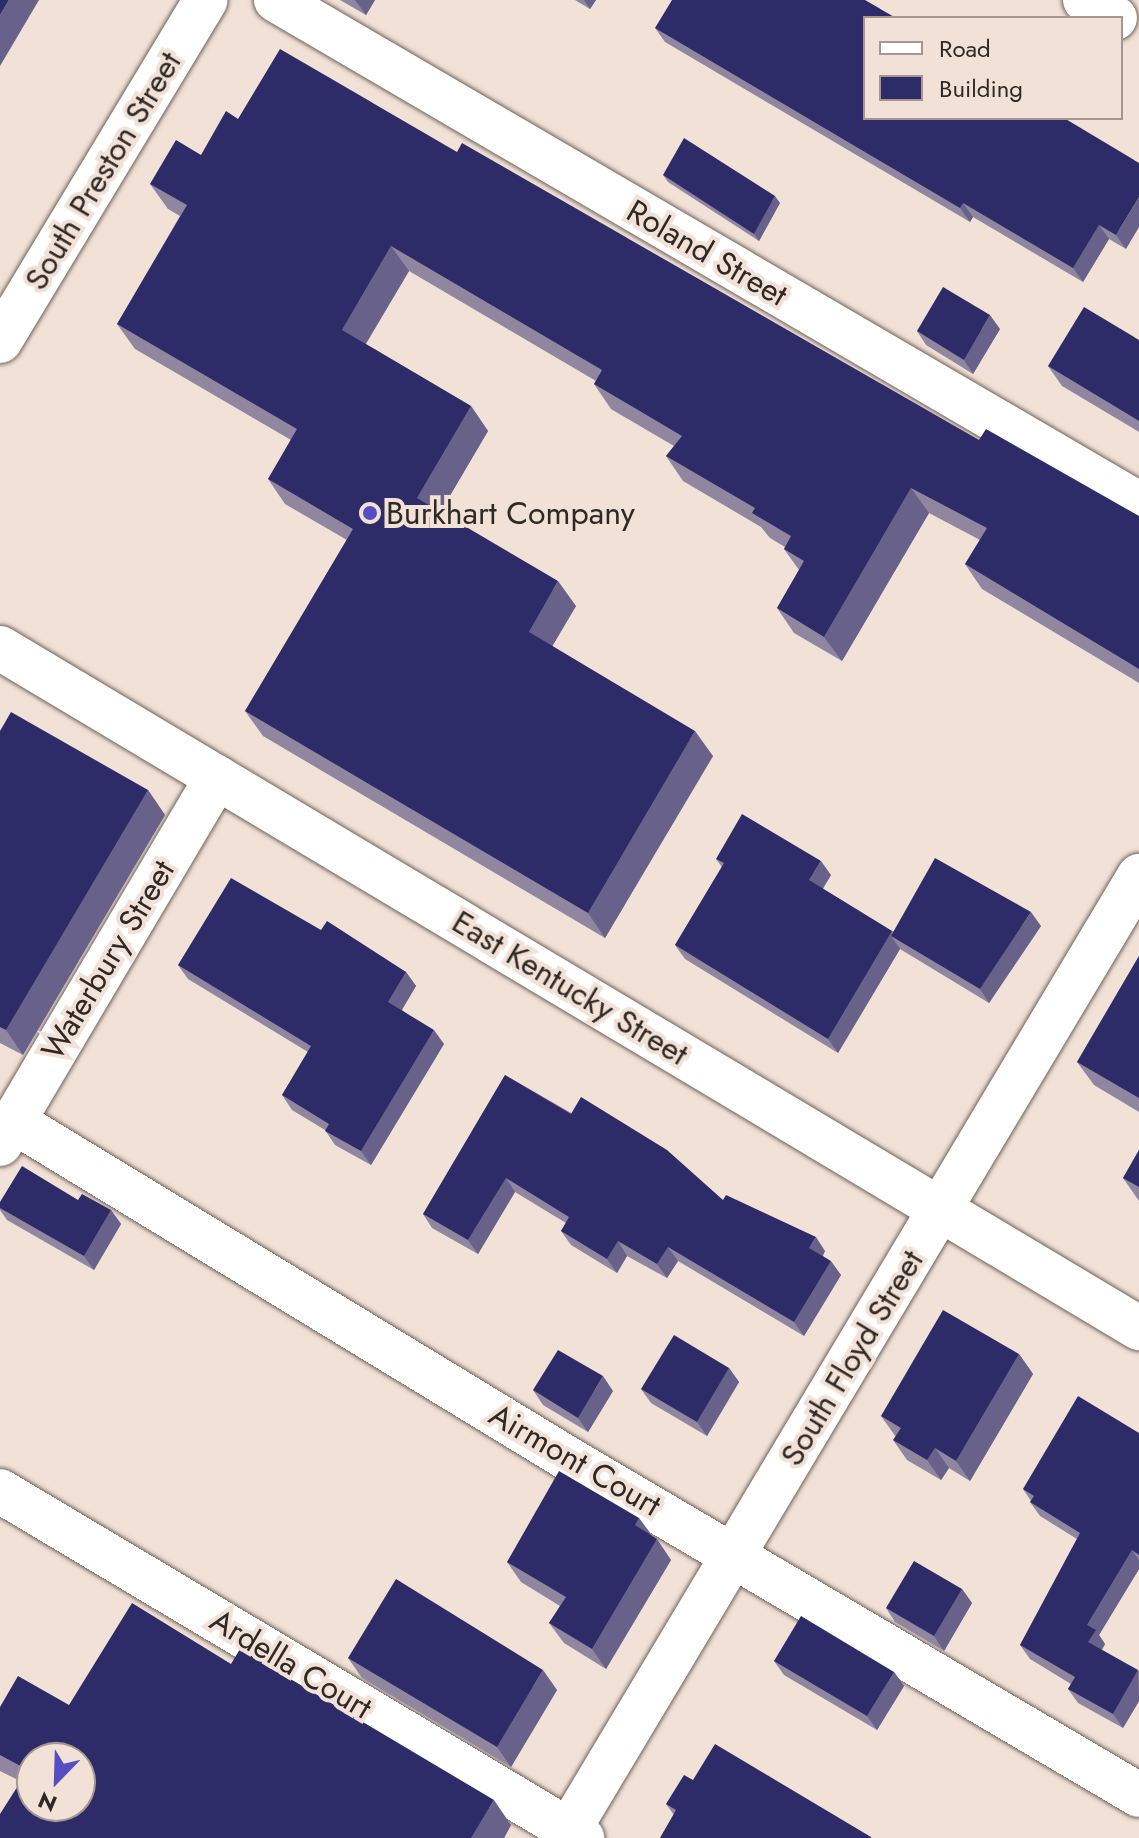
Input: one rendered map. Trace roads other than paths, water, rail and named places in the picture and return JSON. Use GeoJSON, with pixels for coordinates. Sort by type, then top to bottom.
{"type":"FeatureCollection","features":[{"type":"Feature","properties":{"kind":"street","name":"South Preston Street"},"geometry":{"type":"LineString","coordinates":[[0,341],[206,0]]}},
{"type":"Feature","properties":{"kind":"street","name":"Roland Street"},"geometry":{"type":"LineString","coordinates":[[276,0],[1139,504]]}},
{"type":"Feature","properties":{"kind":"street"},"geometry":{"type":"LineString","coordinates":[[1085,0],[1112,16]]}},
{"type":"Feature","properties":{"kind":"street","name":"East Kentucky Street"},"geometry":{"type":"LineString","coordinates":[[0,648],[1139,1328]]}},
{"type":"Feature","properties":{"kind":"street","name":"Waterbury Street"},"geometry":{"type":"LineString","coordinates":[[7,1132],[217,777]]}},
{"type":"Feature","properties":{"kind":"street","name":"South Floyd Street"},"geometry":{"type":"LineString","coordinates":[[571,1835],[1139,876]]}},
{"type":"Feature","properties":{"kind":"street","name":"Airmont Court"},"geometry":{"type":"LineString","coordinates":[[7,1132],[736,1553],[1139,1795]]}},
{"type":"Feature","properties":{"kind":"street","name":"Ardella Court"},"geometry":{"type":"LineString","coordinates":[[0,1491],[571,1835]]}},
{"type":"Feature","properties":{"kind":"place","name":"Burkhart Company"},"geometry":{"type":"Point","coordinates":[370,513]}}]}
